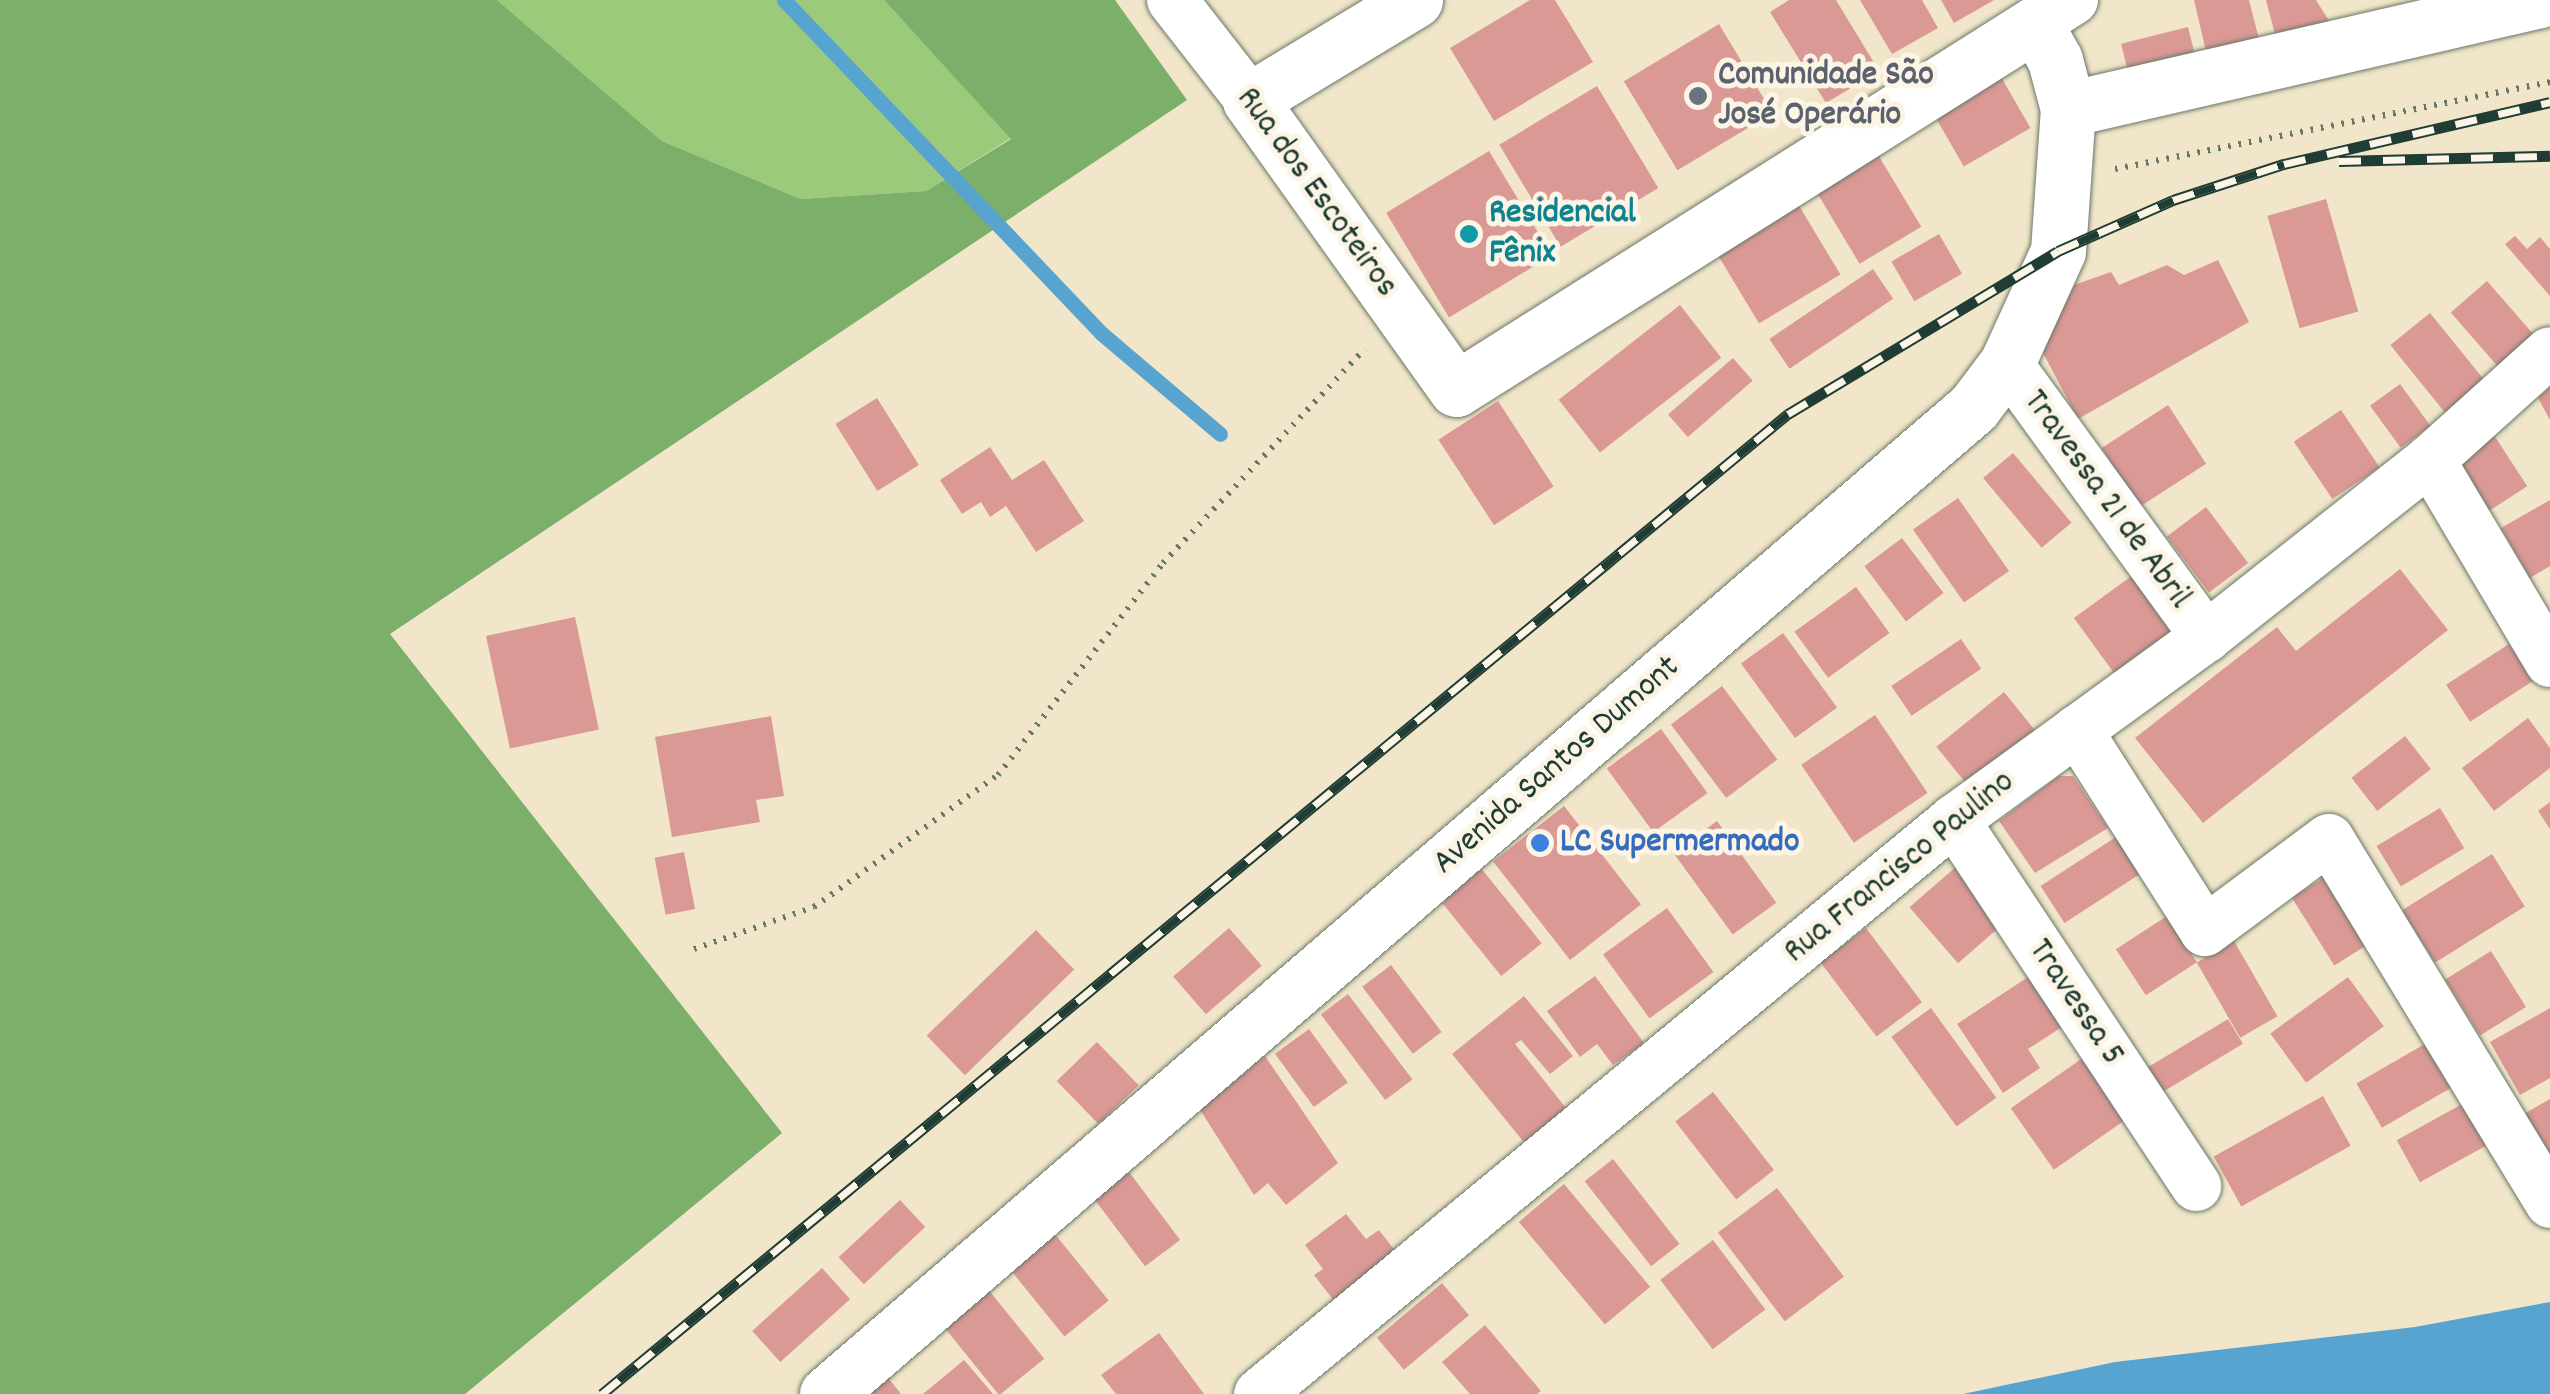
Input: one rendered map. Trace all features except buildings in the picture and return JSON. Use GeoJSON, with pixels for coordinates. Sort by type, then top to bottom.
{"type":"FeatureCollection","features":[{"type":"Feature","properties":{"kind":"street","name":"Rua dos Escoteiros"},"geometry":{"type":"LineString","coordinates":[[1172,0],[1250,100],[1456,389],[2054,12]]}},
{"type":"Feature","properties":{"kind":"street"},"geometry":{"type":"LineString","coordinates":[[1250,100],[1416,0]]}},
{"type":"Feature","properties":{"kind":"street"},"geometry":{"type":"LineString","coordinates":[[2068,109],[2540,0]]}},
{"type":"Feature","properties":{"kind":"street","name":"Avenida Santos Dumont"},"geometry":{"type":"LineString","coordinates":[[827,1394],[1973,408],[2006,363],[2058,251],[2068,109],[2055,60],[2054,12]]}},
{"type":"Feature","properties":{"kind":"street","name":"Rua Francisco Paulino"},"geometry":{"type":"LineString","coordinates":[[1259,1394],[1954,820],[2206,637],[2430,460],[2550,352]]}},
{"type":"Feature","properties":{"kind":"street","name":"Travessa 21 de Abril"},"geometry":{"type":"LineString","coordinates":[[2006,363],[2206,637]]}},
{"type":"Feature","properties":{"kind":"street"},"geometry":{"type":"LineString","coordinates":[[2430,460],[2550,662]]}},
{"type":"Feature","properties":{"kind":"street"},"geometry":{"type":"LineString","coordinates":[[2077,730],[2205,931],[2328,839],[2550,1203]]}},
{"type":"Feature","properties":{"kind":"street","name":"Travessa 5"},"geometry":{"type":"LineString","coordinates":[[1954,820],[2196,1186]]}},
{"type":"Feature","properties":{"kind":"path"},"geometry":{"type":"LineString","coordinates":[[2065,179],[2550,82]]}},
{"type":"Feature","properties":{"kind":"path"},"geometry":{"type":"LineString","coordinates":[[694,949],[814,907],[998,775],[1163,562],[1373,340],[1405,318]]}},
{"type":"Feature","properties":{"kind":"green space"},"geometry":{"type":"Polygon","coordinates":[[[0,0],[497,0],[662,141],[801,199],[926,191],[1011,139],[884,0],[1115,0],[1187,100],[390,634],[782,1133],[465,1394],[0,1394],[0,0]]]}},
{"type":"Feature","properties":{"kind":"green space"},"geometry":{"type":"Polygon","coordinates":[[[497,0],[884,0],[1011,138],[926,191],[801,199],[662,141],[497,0]]]}},
{"type":"Feature","properties":{"kind":"water"},"geometry":{"type":"Polygon","coordinates":[[[2550,1302],[2550,1394],[1963,1394],[2115,1362],[2415,1327],[2550,1302]]]}},
{"type":"Feature","properties":{"kind":"waterway"},"geometry":{"type":"LineString","coordinates":[[784,0],[1101,333],[1220,434]]}},
{"type":"Feature","properties":{"kind":"railway"},"geometry":{"type":"LineString","coordinates":[[602,1394],[1788,414],[2058,251],[2173,200],[2284,164],[2550,102]]}},
{"type":"Feature","properties":{"kind":"railway"},"geometry":{"type":"LineString","coordinates":[[2339,161],[2550,156]]}},
{"type":"Feature","properties":{"kind":"place","name":"Comunidade São José Operário"},"geometry":{"type":"Point","coordinates":[1698,96]}},
{"type":"Feature","properties":{"kind":"place","name":"Residencial Fênix"},"geometry":{"type":"Point","coordinates":[1469,234]}},
{"type":"Feature","properties":{"kind":"place","name":"LC Supermermado"},"geometry":{"type":"Point","coordinates":[1540,843]}}]}
